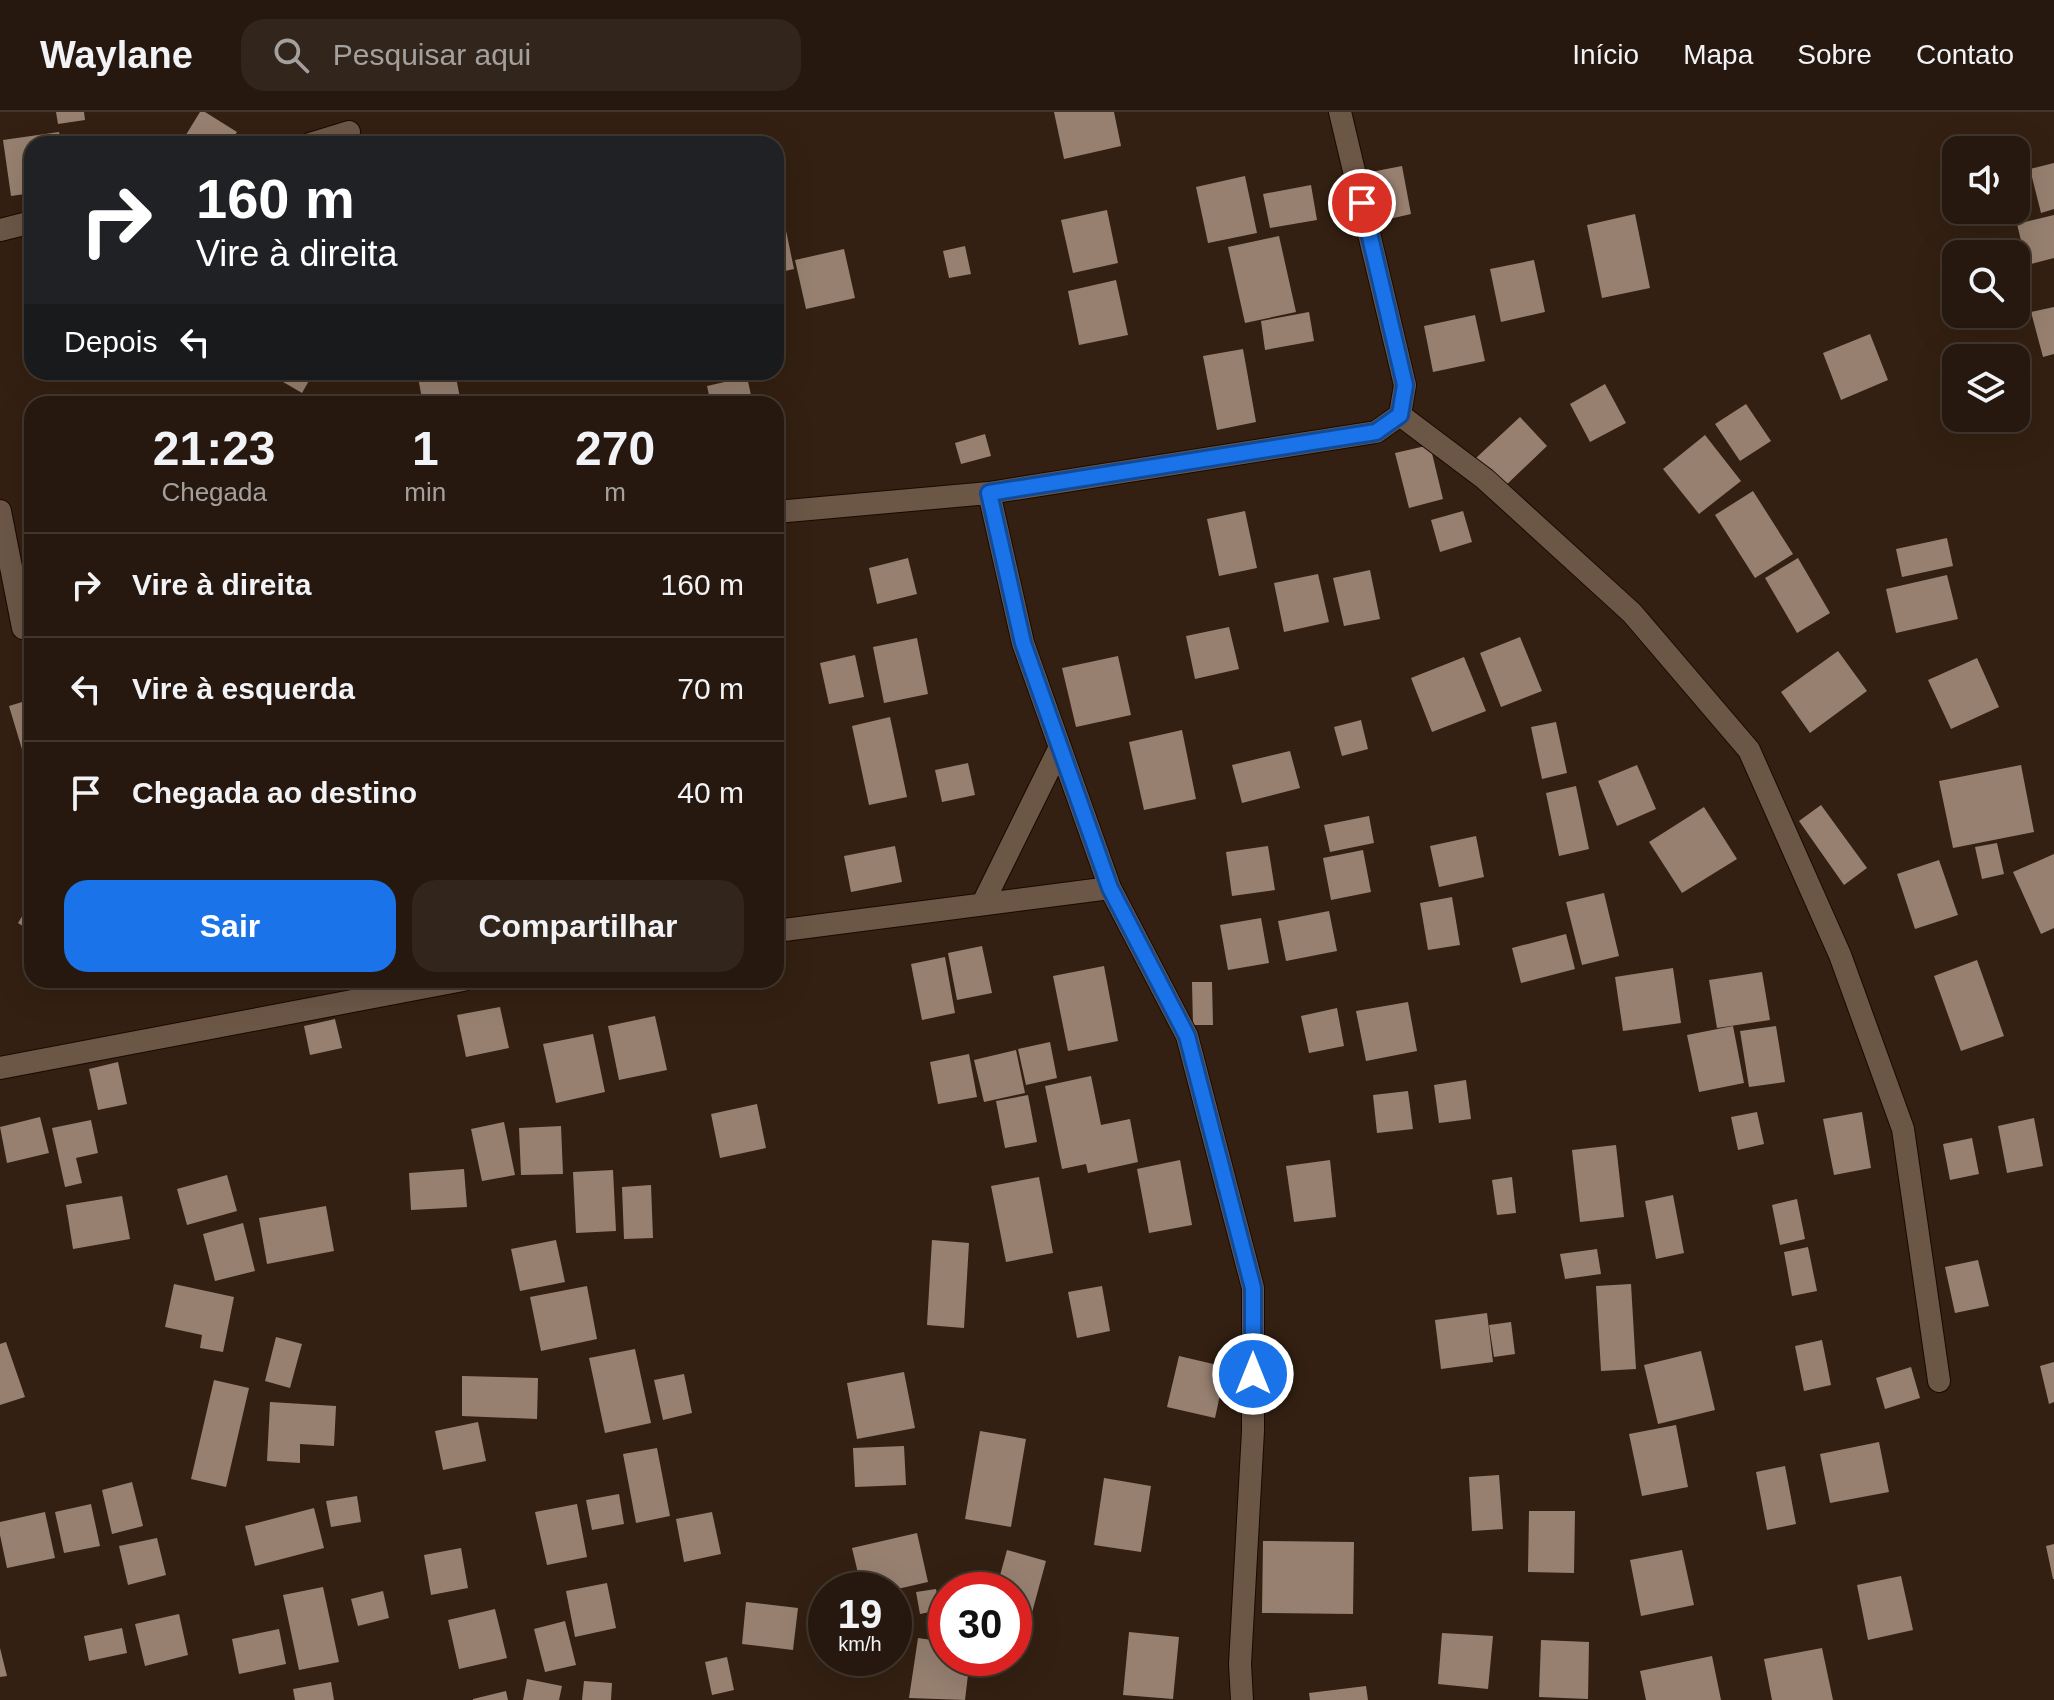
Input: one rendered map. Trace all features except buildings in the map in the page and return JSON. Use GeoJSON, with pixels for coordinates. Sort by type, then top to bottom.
{"type":"FeatureCollection","features":[{"type":"Feature","properties":{"kind":"street"},"geometry":{"type":"LineString","coordinates":[[784,511],[989,493],[1376,432],[1400,415],[1405,385],[1340,112]]}},
{"type":"Feature","properties":{"kind":"street"},"geometry":{"type":"LineString","coordinates":[[336,136],[349,132]]}},
{"type":"Feature","properties":{"kind":"street"},"geometry":{"type":"LineString","coordinates":[[0,230],[24,224]]}},
{"type":"Feature","properties":{"kind":"street"},"geometry":{"type":"LineString","coordinates":[[1400,415],[1485,479],[1632,613],[1749,750],[1840,955],[1903,1129],[1939,1381]]}},
{"type":"Feature","properties":{"kind":"street"},"geometry":{"type":"LineString","coordinates":[[989,493],[1023,643],[1110,888],[1187,1036],[1253,1288],[1253,1431],[1240,1664],[1242,1700]]}},
{"type":"Feature","properties":{"kind":"street"},"geometry":{"type":"LineString","coordinates":[[0,511],[24,614]]}},
{"type":"Feature","properties":{"kind":"street"},"geometry":{"type":"LineString","coordinates":[[0,631],[24,627]]}},
{"type":"Feature","properties":{"kind":"street"},"geometry":{"type":"LineString","coordinates":[[983,903],[1060,747]]}},
{"type":"Feature","properties":{"kind":"street"},"geometry":{"type":"LineString","coordinates":[[784,930],[1110,888]]}},
{"type":"Feature","properties":{"kind":"street"},"geometry":{"type":"LineString","coordinates":[[0,1068],[421,988]]}},
{"type":"Feature","properties":{"kind":"route"},"geometry":{"type":"LineString","coordinates":[[1253,1374],[1253,1288],[1187,1036],[1110,888],[1023,643],[989,493],[1376,432],[1400,415],[1405,385],[1362,203]]}}]}
